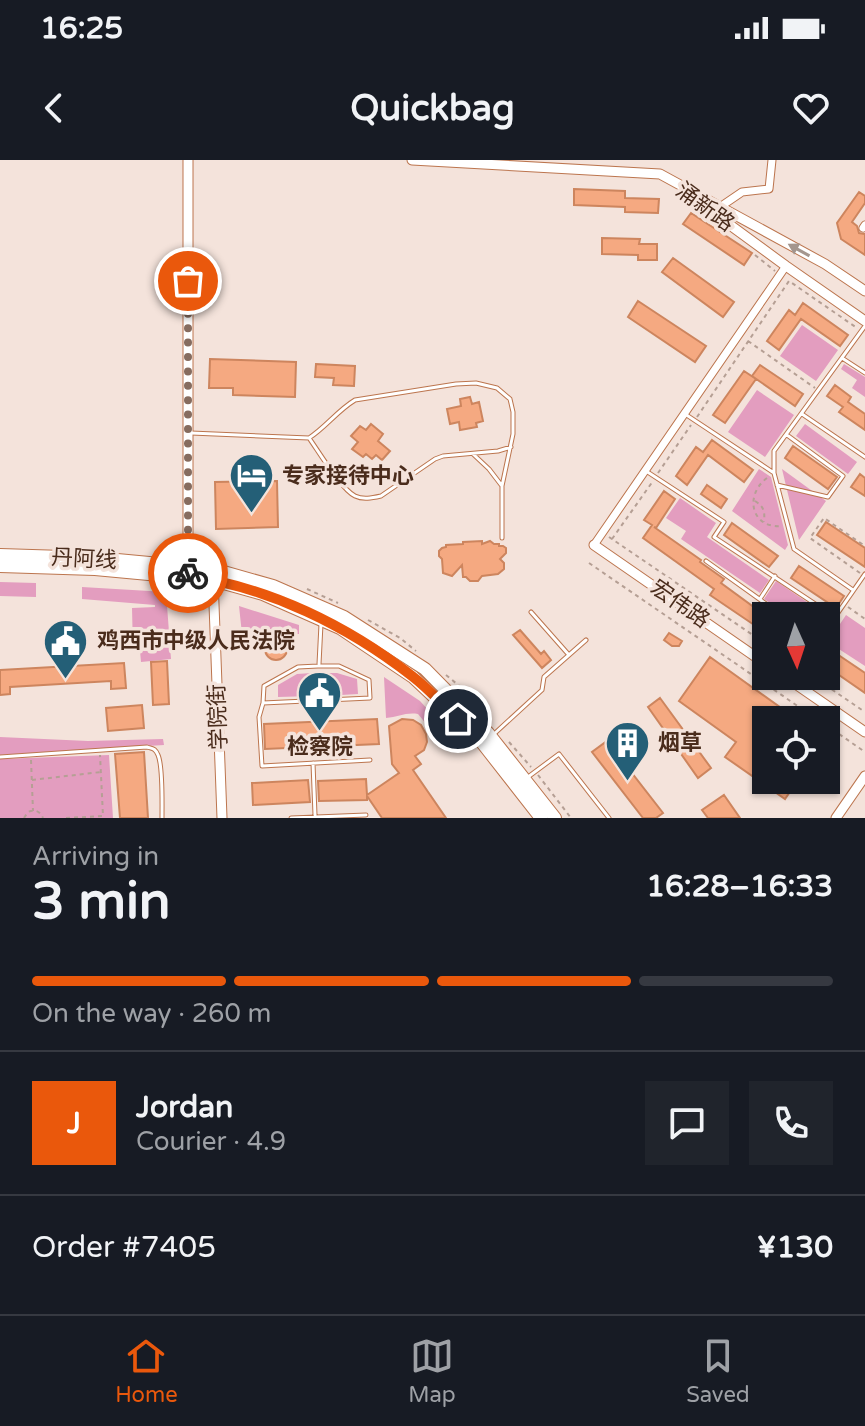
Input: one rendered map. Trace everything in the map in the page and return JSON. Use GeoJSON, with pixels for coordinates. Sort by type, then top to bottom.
{"type":"FeatureCollection","features":[{"type":"Feature","properties":{"kind":"highway","name":"丹阿线"},"geometry":{"type":"LineString","coordinates":[[0,555],[96,558],[213,574],[273,586],[344,617],[425,669],[495,733],[530,775],[555,818]]}},
{"type":"Feature","properties":{"kind":"highway","name":"丹阿线"},"geometry":{"type":"LineString","coordinates":[[0,566],[188,571]]}},
{"type":"Feature","properties":{"kind":"highway","name":"丹阿线"},"geometry":{"type":"LineString","coordinates":[[213,574],[340,628],[413,677],[480,740],[541,818]]}},
{"type":"Feature","properties":{"kind":"street"},"geometry":{"type":"LineString","coordinates":[[188,160],[188,571]]}},
{"type":"Feature","properties":{"kind":"street"},"geometry":{"type":"LineString","coordinates":[[412,160],[660,174]]}},
{"type":"Feature","properties":{"kind":"street"},"geometry":{"type":"LineString","coordinates":[[720,207],[742,192],[769,189],[772,160]]}},
{"type":"Feature","properties":{"kind":"street","name":"涌新路"},"geometry":{"type":"LineString","coordinates":[[660,174],[825,264],[865,291]]}},
{"type":"Feature","properties":{"kind":"street","name":"涌新路"},"geometry":{"type":"LineString","coordinates":[[660,174],[783,271],[864,326]]}},
{"type":"Feature","properties":{"kind":"street"},"geometry":{"type":"LineString","coordinates":[[594,545],[783,271]]}},
{"type":"Feature","properties":{"kind":"street","name":"宏伟路"},"geometry":{"type":"LineString","coordinates":[[594,545],[752,654]]}},
{"type":"Feature","properties":{"kind":"street","name":"学院街"},"geometry":{"type":"LineString","coordinates":[[213,574],[222,818]]}},
{"type":"Feature","properties":{"kind":"street"},"geometry":{"type":"LineString","coordinates":[[807,690],[865,732]]}},
{"type":"Feature","properties":{"kind":"street"},"geometry":{"type":"LineString","coordinates":[[836,818],[865,776]]}},
{"type":"Feature","properties":{"kind":"lane"},"geometry":{"type":"LineString","coordinates":[[853,590],[794,549],[774,473],[774,451],[864,326]]}},
{"type":"Feature","properties":{"kind":"lane"},"geometry":{"type":"LineString","coordinates":[[842,358],[865,373]]}},
{"type":"Feature","properties":{"kind":"lane"},"geometry":{"type":"LineString","coordinates":[[188,433],[309,438],[355,400],[476,383],[497,388],[510,399],[513,412],[513,434],[502,486],[502,538]]}},
{"type":"Feature","properties":{"kind":"lane"},"geometry":{"type":"LineString","coordinates":[[685,414],[774,473]]}},
{"type":"Feature","properties":{"kind":"lane"},"geometry":{"type":"LineString","coordinates":[[802,414],[865,457]]}},
{"type":"Feature","properties":{"kind":"lane"},"geometry":{"type":"LineString","coordinates":[[777,485],[828,497],[843,476],[787,435]]}},
{"type":"Feature","properties":{"kind":"lane"},"geometry":{"type":"LineString","coordinates":[[309,438],[346,489],[357,497],[371,499],[381,496],[443,456],[511,447]]}},
{"type":"Feature","properties":{"kind":"lane"},"geometry":{"type":"LineString","coordinates":[[473,454],[502,486]]}},
{"type":"Feature","properties":{"kind":"lane"},"geometry":{"type":"LineString","coordinates":[[645,471],[724,522],[714,537],[813,602]]}},
{"type":"Feature","properties":{"kind":"lane"},"geometry":{"type":"LineString","coordinates":[[706,561],[764,602]]}},
{"type":"Feature","properties":{"kind":"lane"},"geometry":{"type":"LineString","coordinates":[[760,599],[775,576]]}},
{"type":"Feature","properties":{"kind":"lane"},"geometry":{"type":"LineString","coordinates":[[840,610],[864,577]]}},
{"type":"Feature","properties":{"kind":"lane"},"geometry":{"type":"LineString","coordinates":[[531,612],[569,655]]}},
{"type":"Feature","properties":{"kind":"lane"},"geometry":{"type":"LineString","coordinates":[[318,666],[322,620]]}},
{"type":"Feature","properties":{"kind":"lane"},"geometry":{"type":"LineString","coordinates":[[495,733],[542,690],[544,677],[586,640]]}},
{"type":"Feature","properties":{"kind":"lane"},"geometry":{"type":"LineString","coordinates":[[263,703],[370,698],[369,680],[339,666],[298,667],[264,686],[259,717],[262,766],[370,760]]}},
{"type":"Feature","properties":{"kind":"lane"},"geometry":{"type":"LineString","coordinates":[[0,757],[154,749],[159,755],[162,818]]}},
{"type":"Feature","properties":{"kind":"lane"},"geometry":{"type":"LineString","coordinates":[[530,775],[559,754],[609,818]]}},
{"type":"Feature","properties":{"kind":"lane"},"geometry":{"type":"LineString","coordinates":[[313,763],[315,817]]}},
{"type":"Feature","properties":{"kind":"lane"},"geometry":{"type":"LineString","coordinates":[[291,818],[366,815]]}},
{"type":"Feature","properties":{"kind":"path"},"geometry":{"type":"LineString","coordinates":[[755,255],[783,271]]}},
{"type":"Feature","properties":{"kind":"path"},"geometry":{"type":"LineString","coordinates":[[612,539],[789,281],[864,326]]}},
{"type":"Feature","properties":{"kind":"path"},"geometry":{"type":"LineString","coordinates":[[748,340],[819,391]]}},
{"type":"Feature","properties":{"kind":"path"},"geometry":{"type":"LineString","coordinates":[[774,473],[755,490],[753,508],[764,523],[774,527],[788,525]]}},
{"type":"Feature","properties":{"kind":"path"},"geometry":{"type":"LineString","coordinates":[[753,500],[763,507],[764,523]]}},
{"type":"Feature","properties":{"kind":"path"},"geometry":{"type":"LineString","coordinates":[[864,577],[810,538],[824,518],[865,546]]}},
{"type":"Feature","properties":{"kind":"path"},"geometry":{"type":"LineString","coordinates":[[603,533],[752,634]]}},
{"type":"Feature","properties":{"kind":"path"},"geometry":{"type":"LineString","coordinates":[[589,563],[798,706]]}},
{"type":"Feature","properties":{"kind":"path"},"geometry":{"type":"LineString","coordinates":[[300,586],[340,604]]}},
{"type":"Feature","properties":{"kind":"path"},"geometry":{"type":"LineString","coordinates":[[844,604],[865,619]]}},
{"type":"Feature","properties":{"kind":"path"},"geometry":{"type":"LineString","coordinates":[[364,617],[422,655]]}},
{"type":"Feature","properties":{"kind":"path"},"geometry":{"type":"LineString","coordinates":[[443,672],[463,689],[530,775],[571,818]]}},
{"type":"Feature","properties":{"kind":"path"},"geometry":{"type":"LineString","coordinates":[[833,690],[865,712]]}},
{"type":"Feature","properties":{"kind":"path"},"geometry":{"type":"LineString","coordinates":[[840,735],[865,752]]}},
{"type":"Feature","properties":{"kind":"path"},"geometry":{"type":"LineString","coordinates":[[66,818],[103,816],[100,750]]}},
{"type":"Feature","properties":{"kind":"path"},"geometry":{"type":"LineString","coordinates":[[31,754],[33,811]]}},
{"type":"Feature","properties":{"kind":"path"},"geometry":{"type":"LineString","coordinates":[[32,780],[101,772]]}},
{"type":"Feature","properties":{"kind":"path"},"geometry":{"type":"LineString","coordinates":[[24,818],[33,811],[38,811],[43,818]]}},
{"type":"Feature","properties":{"kind":"shaded area"},"geometry":{"type":"Polygon","coordinates":[[[802,325],[838,350],[816,381],[780,356],[802,325]]]}},
{"type":"Feature","properties":{"kind":"shaded area"},"geometry":{"type":"Polygon","coordinates":[[[844,364],[865,377],[865,397],[852,388],[857,380],[841,369],[844,364]]]}},
{"type":"Feature","properties":{"kind":"shaded area"},"geometry":{"type":"Polygon","coordinates":[[[757,390],[794,415],[765,457],[728,432],[757,390]]]}},
{"type":"Feature","properties":{"kind":"shaded area"},"geometry":{"type":"Polygon","coordinates":[[[805,424],[857,462],[848,474],[796,436],[805,424]]]}},
{"type":"Feature","properties":{"kind":"shaded area"},"geometry":{"type":"Polygon","coordinates":[[[759,469],[771,477],[788,545],[785,550],[732,511],[759,469]]]}},
{"type":"Feature","properties":{"kind":"shaded area"},"geometry":{"type":"Polygon","coordinates":[[[782,469],[826,501],[799,540],[782,469]]]}},
{"type":"Feature","properties":{"kind":"shaded area"},"geometry":{"type":"Polygon","coordinates":[[[680,498],[716,523],[707,537],[769,580],[760,593],[681,539],[686,531],[666,518],[680,498]]]}},
{"type":"Feature","properties":{"kind":"shaded area"},"geometry":{"type":"Polygon","coordinates":[[[776,581],[807,602],[769,602],[764,599],[776,581]]]}},
{"type":"Feature","properties":{"kind":"shaded area"},"geometry":{"type":"Polygon","coordinates":[[[0,582],[36,583],[36,597],[0,596],[0,582]]]}},
{"type":"Feature","properties":{"kind":"shaded area"},"geometry":{"type":"Polygon","coordinates":[[[82,587],[166,592],[171,659],[141,662],[140,651],[146,650],[133,650],[132,608],[155,605],[82,599],[82,587]]]}},
{"type":"Feature","properties":{"kind":"shaded area"},"geometry":{"type":"Polygon","coordinates":[[[239,606],[299,625],[299,634],[242,634],[239,606]]]}},
{"type":"Feature","properties":{"kind":"shaded area"},"geometry":{"type":"Polygon","coordinates":[[[846,615],[865,628],[865,666],[840,650],[840,624],[846,615]]]}},
{"type":"Feature","properties":{"kind":"shaded area"},"geometry":{"type":"Polygon","coordinates":[[[312,673],[313,696],[278,697],[278,685],[297,674],[312,673]]]}},
{"type":"Feature","properties":{"kind":"shaded area"},"geometry":{"type":"Polygon","coordinates":[[[323,673],[337,673],[357,679],[358,694],[324,696],[323,673]]]}},
{"type":"Feature","properties":{"kind":"shaded area"},"geometry":{"type":"Polygon","coordinates":[[[384,677],[420,701],[450,734],[432,731],[418,714],[386,718],[384,677]]]}},
{"type":"Feature","properties":{"kind":"shaded area"},"geometry":{"type":"Polygon","coordinates":[[[0,737],[88,741],[163,739],[164,745],[0,755],[0,737]]]}},
{"type":"Feature","properties":{"kind":"shaded area"},"geometry":{"type":"Polygon","coordinates":[[[109,755],[113,818],[0,818],[0,759],[109,755]]]}},
{"type":"Feature","properties":{"kind":"building"},"geometry":{"type":"Polygon","coordinates":[[[574,189],[625,191],[625,198],[659,199],[658,213],[625,212],[625,207],[574,205],[574,189]]]}},
{"type":"Feature","properties":{"kind":"building"},"geometry":{"type":"Polygon","coordinates":[[[859,192],[865,196],[865,203],[852,222],[859,233],[865,234],[865,255],[841,239],[837,223],[859,192]]]}},
{"type":"Feature","properties":{"kind":"building"},"geometry":{"type":"Polygon","coordinates":[[[691,213],[752,253],[744,265],[683,224],[691,213]]]}},
{"type":"Feature","properties":{"kind":"building"},"geometry":{"type":"Polygon","coordinates":[[[602,238],[640,239],[639,244],[657,244],[657,260],[638,260],[638,255],[602,254],[602,238]]]}},
{"type":"Feature","properties":{"kind":"building"},"geometry":{"type":"Polygon","coordinates":[[[673,258],[734,302],[723,317],[662,272],[673,258]]]}},
{"type":"Feature","properties":{"kind":"building"},"geometry":{"type":"Polygon","coordinates":[[[638,301],[706,346],[695,362],[628,317],[638,301]]]}},
{"type":"Feature","properties":{"kind":"building"},"geometry":{"type":"Polygon","coordinates":[[[803,303],[848,335],[840,346],[801,319],[779,350],[767,341],[789,310],[795,315],[803,303]]]}},
{"type":"Feature","properties":{"kind":"building"},"geometry":{"type":"Polygon","coordinates":[[[210,359],[296,362],[295,397],[233,395],[233,388],[209,388],[210,359]]]}},
{"type":"Feature","properties":{"kind":"building"},"geometry":{"type":"Polygon","coordinates":[[[316,364],[355,366],[354,386],[333,385],[334,378],[315,377],[316,364]]]}},
{"type":"Feature","properties":{"kind":"building"},"geometry":{"type":"Polygon","coordinates":[[[760,365],[803,394],[795,406],[752,376],[760,365]]]}},
{"type":"Feature","properties":{"kind":"building"},"geometry":{"type":"Polygon","coordinates":[[[744,371],[756,379],[725,423],[713,415],[744,371]]]}},
{"type":"Feature","properties":{"kind":"building"},"geometry":{"type":"Polygon","coordinates":[[[835,385],[851,397],[848,402],[865,414],[865,430],[839,412],[843,407],[827,396],[835,385]]]}},
{"type":"Feature","properties":{"kind":"building"},"geometry":{"type":"Polygon","coordinates":[[[470,397],[472,404],[479,402],[483,421],[476,423],[477,427],[460,430],[459,422],[450,424],[447,409],[461,406],[460,399],[470,397]]]}},
{"type":"Feature","properties":{"kind":"building"},"geometry":{"type":"Polygon","coordinates":[[[371,424],[383,434],[378,441],[390,451],[382,460],[376,455],[372,459],[366,454],[363,457],[352,449],[358,442],[351,436],[360,426],[366,430],[371,424]]]}},
{"type":"Feature","properties":{"kind":"building"},"geometry":{"type":"Polygon","coordinates":[[[712,440],[753,470],[744,482],[708,455],[687,485],[676,476],[696,447],[703,452],[712,440]]]}},
{"type":"Feature","properties":{"kind":"building"},"geometry":{"type":"Polygon","coordinates":[[[793,446],[837,477],[828,489],[785,458],[793,446]]]}},
{"type":"Feature","properties":{"kind":"building"},"geometry":{"type":"Polygon","coordinates":[[[860,474],[865,478],[865,496],[851,487],[860,474]]]}},
{"type":"Feature","properties":{"kind":"building"},"geometry":{"type":"Polygon","coordinates":[[[277,481],[278,527],[216,529],[215,482],[277,481]]]}},
{"type":"Feature","properties":{"kind":"building"},"geometry":{"type":"Polygon","coordinates":[[[707,485],[727,499],[721,508],[701,494],[707,485]]]}},
{"type":"Feature","properties":{"kind":"building"},"geometry":{"type":"Polygon","coordinates":[[[664,491],[675,499],[654,527],[701,560],[724,579],[721,583],[752,606],[752,624],[710,595],[714,589],[643,538],[652,525],[644,520],[664,491]]]}},
{"type":"Feature","properties":{"kind":"building"},"geometry":{"type":"Polygon","coordinates":[[[826,522],[865,548],[865,567],[817,535],[826,522]]]}},
{"type":"Feature","properties":{"kind":"building"},"geometry":{"type":"Polygon","coordinates":[[[732,523],[778,556],[769,567],[724,535],[732,523]]]}},
{"type":"Feature","properties":{"kind":"building"},"geometry":{"type":"Polygon","coordinates":[[[482,541],[482,544],[490,541],[506,548],[500,559],[504,569],[498,574],[470,581],[463,577],[462,565],[452,576],[443,573],[439,556],[442,548],[482,541]]]}},
{"type":"Feature","properties":{"kind":"building"},"geometry":{"type":"Polygon","coordinates":[[[799,566],[844,596],[840,602],[827,602],[791,578],[799,566]]]}},
{"type":"Feature","properties":{"kind":"building"},"geometry":{"type":"Polygon","coordinates":[[[520,630],[541,654],[544,651],[551,660],[542,668],[513,635],[520,630]]]}},
{"type":"Feature","properties":{"kind":"building"},"geometry":{"type":"Polygon","coordinates":[[[669,633],[682,641],[679,646],[672,646],[664,640],[669,633]]]}},
{"type":"Feature","properties":{"kind":"building"},"geometry":{"type":"Polygon","coordinates":[[[276,638],[284,641],[287,649],[284,657],[276,660],[268,657],[265,649],[268,641],[276,638]]]}},
{"type":"Feature","properties":{"kind":"building"},"geometry":{"type":"Polygon","coordinates":[[[840,656],[865,673],[865,693],[840,676],[840,656]]]}},
{"type":"Feature","properties":{"kind":"building"},"geometry":{"type":"Polygon","coordinates":[[[710,657],[778,706],[752,706],[752,776],[725,757],[736,742],[679,701],[710,657]]]}},
{"type":"Feature","properties":{"kind":"building"},"geometry":{"type":"Polygon","coordinates":[[[167,661],[169,704],[153,705],[151,662],[167,661]]]}},
{"type":"Feature","properties":{"kind":"building"},"geometry":{"type":"Polygon","coordinates":[[[124,663],[126,688],[111,689],[111,681],[10,687],[10,694],[0,695],[0,670],[124,663]]]}},
{"type":"Feature","properties":{"kind":"building"},"geometry":{"type":"Polygon","coordinates":[[[660,698],[711,768],[698,778],[648,707],[660,698]]]}},
{"type":"Feature","properties":{"kind":"building"},"geometry":{"type":"Polygon","coordinates":[[[142,705],[144,728],[108,731],[106,708],[142,705]]]}},
{"type":"Feature","properties":{"kind":"building"},"geometry":{"type":"Polygon","coordinates":[[[377,719],[379,744],[265,749],[264,724],[377,719]]]}},
{"type":"Feature","properties":{"kind":"building"},"geometry":{"type":"Polygon","coordinates":[[[402,719],[421,725],[426,734],[424,750],[415,756],[421,764],[413,770],[446,818],[382,818],[367,796],[367,800],[319,801],[318,781],[366,779],[367,795],[399,773],[392,764],[389,726],[402,719]]]}},
{"type":"Feature","properties":{"kind":"building","name":"烟草"},"geometry":{"type":"Polygon","coordinates":[[[607,741],[663,813],[656,818],[643,818],[592,752],[607,741]]]}},
{"type":"Feature","properties":{"kind":"building"},"geometry":{"type":"Polygon","coordinates":[[[144,752],[148,818],[120,818],[115,754],[144,752]]]}},
{"type":"Feature","properties":{"kind":"building"},"geometry":{"type":"Polygon","coordinates":[[[308,780],[310,802],[253,805],[252,783],[308,780]]]}},
{"type":"Feature","properties":{"kind":"building"},"geometry":{"type":"Polygon","coordinates":[[[724,795],[740,818],[708,818],[702,810],[724,795]]]}},
{"type":"Feature","properties":{"kind":"way so far"},"geometry":{"type":"LineString","coordinates":[[188,281],[188,573]]}},
{"type":"Feature","properties":{"kind":"place","name":"专家接待中心"},"geometry":{"type":"Point","coordinates":[251,515]}},
{"type":"Feature","properties":{"kind":"place","name":"鸡西市中级人民法院"},"geometry":{"type":"Point","coordinates":[66,680]}},
{"type":"Feature","properties":{"kind":"place","name":"检察院"},"geometry":{"type":"Point","coordinates":[320,733]}},
{"type":"Feature","properties":{"kind":"place","name":"烟草"},"geometry":{"type":"Point","coordinates":[627,782]}},
{"type":"Feature","properties":{"kind":"route"},"geometry":{"type":"LineString","coordinates":[[188,573],[188,576],[263,594],[340,628],[413,677],[458,719]]}}]}
